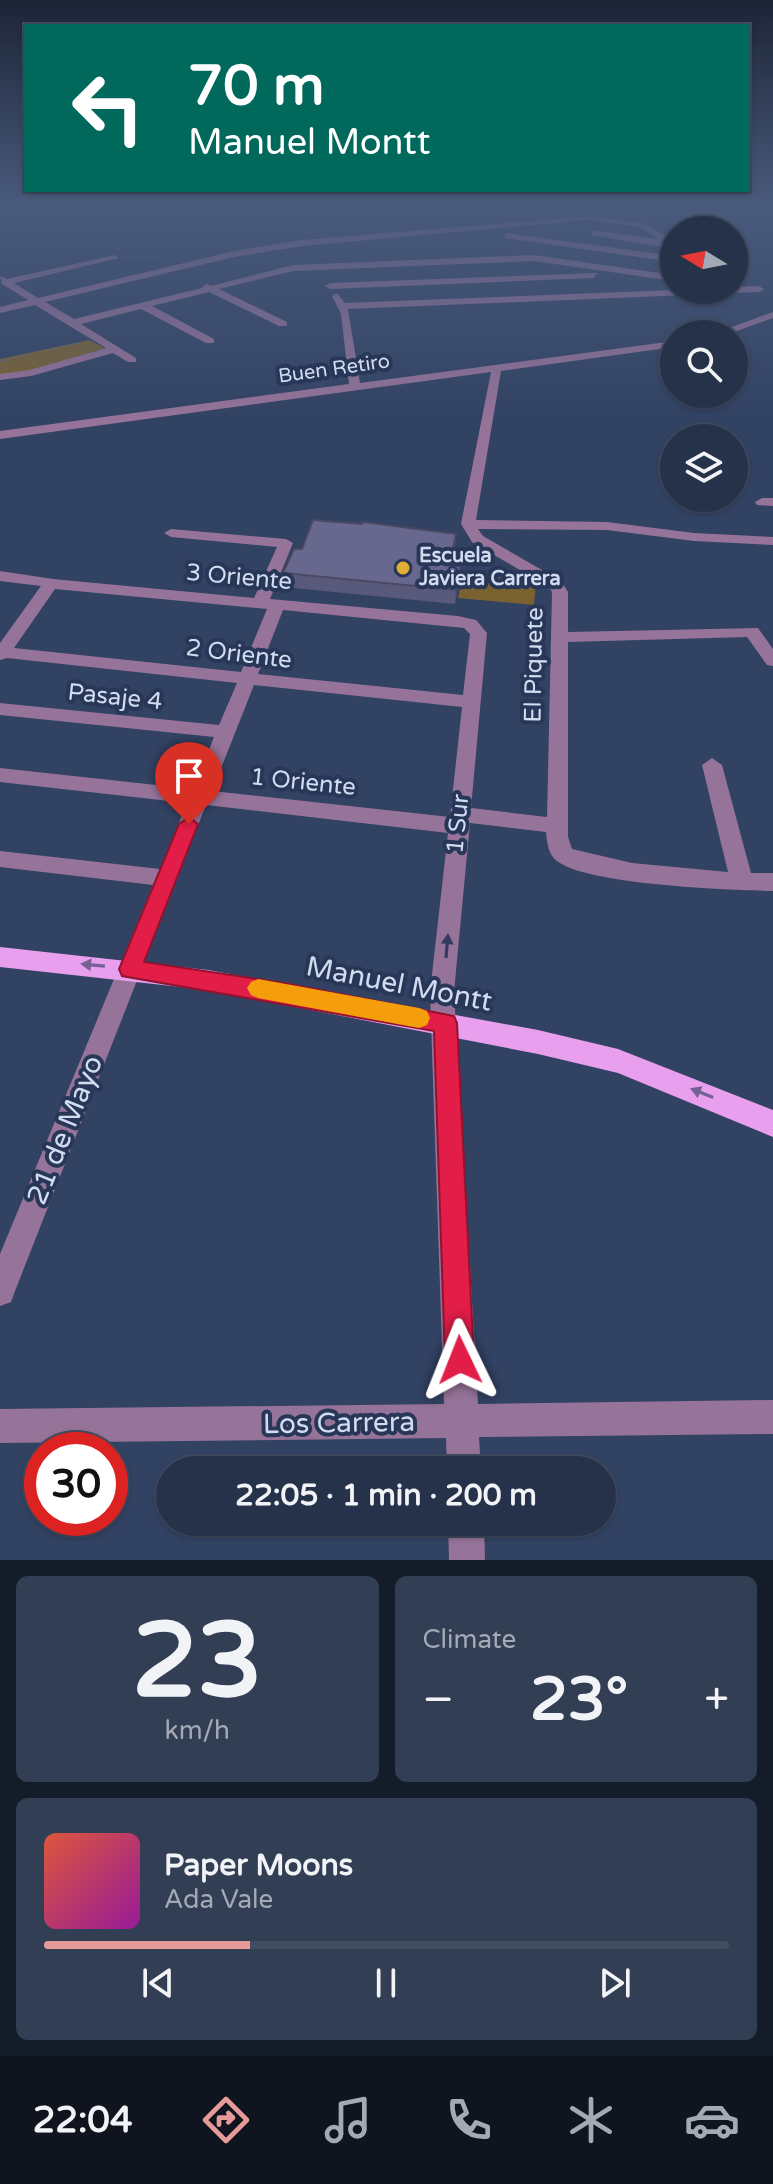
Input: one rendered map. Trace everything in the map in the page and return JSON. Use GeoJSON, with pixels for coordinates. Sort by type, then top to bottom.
{"type":"FeatureCollection","features":[{"type":"Feature","properties":{"kind":"main road","name":"Manuel Montt"},"geometry":{"type":"LineString","coordinates":[[0,957],[130,969],[446,1023],[618,1061],[773,1124]]}},
{"type":"Feature","properties":{"kind":"street"},"geometry":{"type":"LineString","coordinates":[[3,280],[24,276]]}},
{"type":"Feature","properties":{"kind":"street"},"geometry":{"type":"LineString","coordinates":[[0,310],[142,276]]}},
{"type":"Feature","properties":{"kind":"street"},"geometry":{"type":"LineString","coordinates":[[72,323],[256,276]]}},
{"type":"Feature","properties":{"kind":"street"},"geometry":{"type":"LineString","coordinates":[[323,276],[343,306],[355,387]]}},
{"type":"Feature","properties":{"kind":"street"},"geometry":{"type":"LineString","coordinates":[[463,276],[465,280]]}},
{"type":"Feature","properties":{"kind":"street"},"geometry":{"type":"LineString","coordinates":[[330,286],[582,276]]}},
{"type":"Feature","properties":{"kind":"street"},"geometry":{"type":"LineString","coordinates":[[509,279],[522,299]]}},
{"type":"Feature","properties":{"kind":"street"},"geometry":{"type":"LineString","coordinates":[[3,280],[132,360]]}},
{"type":"Feature","properties":{"kind":"street"},"geometry":{"type":"LineString","coordinates":[[196,282],[283,324]]}},
{"type":"Feature","properties":{"kind":"street"},"geometry":{"type":"LineString","coordinates":[[748,288],[759,289]]}},
{"type":"Feature","properties":{"kind":"street"},"geometry":{"type":"LineString","coordinates":[[343,306],[660,292]]}},
{"type":"Feature","properties":{"kind":"street"},"geometry":{"type":"LineString","coordinates":[[142,305],[210,341]]}},
{"type":"Feature","properties":{"kind":"street"},"geometry":{"type":"LineString","coordinates":[[748,324],[773,315]]}},
{"type":"Feature","properties":{"kind":"street","name":"Buen Retiro"},"geometry":{"type":"LineString","coordinates":[[0,435],[660,346]]}},
{"type":"Feature","properties":{"kind":"street"},"geometry":{"type":"LineString","coordinates":[[0,377],[36,372],[115,349]]}},
{"type":"Feature","properties":{"kind":"street"},"geometry":{"type":"LineString","coordinates":[[494,368],[497,373],[468,524],[607,526],[707,539],[773,541]]}},
{"type":"Feature","properties":{"kind":"street","name":"El Piquete"},"geometry":{"type":"LineString","coordinates":[[468,524],[469,531],[477,539],[558,587],[561,637],[557,826],[558,846],[564,855],[582,862],[631,870],[742,882]]}},
{"type":"Feature","properties":{"kind":"street","name":"21 de Mayo"},"geometry":{"type":"LineString","coordinates":[[0,1291],[247,680],[286,543],[171,533]]}},
{"type":"Feature","properties":{"kind":"street","name":"3 Oriente"},"geometry":{"type":"LineString","coordinates":[[0,576],[35,579],[51,584],[458,621],[474,627]]}},
{"type":"Feature","properties":{"kind":"street"},"geometry":{"type":"LineString","coordinates":[[3,647],[51,584]]}},
{"type":"Feature","properties":{"kind":"street","name":"1 Sur"},"geometry":{"type":"LineString","coordinates":[[463,1456],[446,1023],[442,992],[480,636],[474,627]]}},
{"type":"Feature","properties":{"kind":"street"},"geometry":{"type":"LineString","coordinates":[[561,637],[752,632],[773,661]]}},
{"type":"Feature","properties":{"kind":"street","name":"2 Oriente"},"geometry":{"type":"LineString","coordinates":[[3,647],[247,680],[471,702]]}},
{"type":"Feature","properties":{"kind":"street","name":"Pasaje 4"},"geometry":{"type":"LineString","coordinates":[[0,709],[226,732]]}},
{"type":"Feature","properties":{"kind":"street"},"geometry":{"type":"LineString","coordinates":[[712,765],[742,882],[773,882]]}},
{"type":"Feature","properties":{"kind":"street","name":"1 Oriente"},"geometry":{"type":"LineString","coordinates":[[0,775],[200,797],[557,826]]}},
{"type":"Feature","properties":{"kind":"street"},"geometry":{"type":"LineString","coordinates":[[0,859],[167,878]]}},
{"type":"Feature","properties":{"kind":"street","name":"Los Carrera"},"geometry":{"type":"LineString","coordinates":[[0,1426],[773,1417]]}},
{"type":"Feature","properties":{"kind":"street"},"geometry":{"type":"LineString","coordinates":[[466,1536],[467,1560]]}},
{"type":"Feature","properties":{"kind":"path"},"geometry":{"type":"LineString","coordinates":[[0,361],[97,338]]}},
{"type":"Feature","properties":{"kind":"shaded area"},"geometry":{"type":"Polygon","coordinates":[[[89,340],[105,348],[27,372],[0,375],[0,359],[89,340]]]}},
{"type":"Feature","properties":{"kind":"shaded area"},"geometry":{"type":"Polygon","coordinates":[[[463,574],[536,581],[534,605],[458,598],[463,574]]]}},
{"type":"Feature","properties":{"kind":"building"},"geometry":{"type":"Polygon","coordinates":[[[313,520],[363,522],[456,534],[449,565],[460,566],[456,590],[283,573],[294,549],[302,549],[313,520]]]}},
{"type":"Feature","properties":{"kind":"slow traffic"},"geometry":{"type":"LineString","coordinates":[[258,988],[419,1018]]}},
{"type":"Feature","properties":{"kind":"place","name":"Escuela Javiera Carrera"},"geometry":{"type":"Point","coordinates":[403,568]}},
{"type":"Feature","properties":{"kind":"route"},"geometry":{"type":"LineString","coordinates":[[189,824],[130,969],[446,1023],[460,1360]]}}]}
